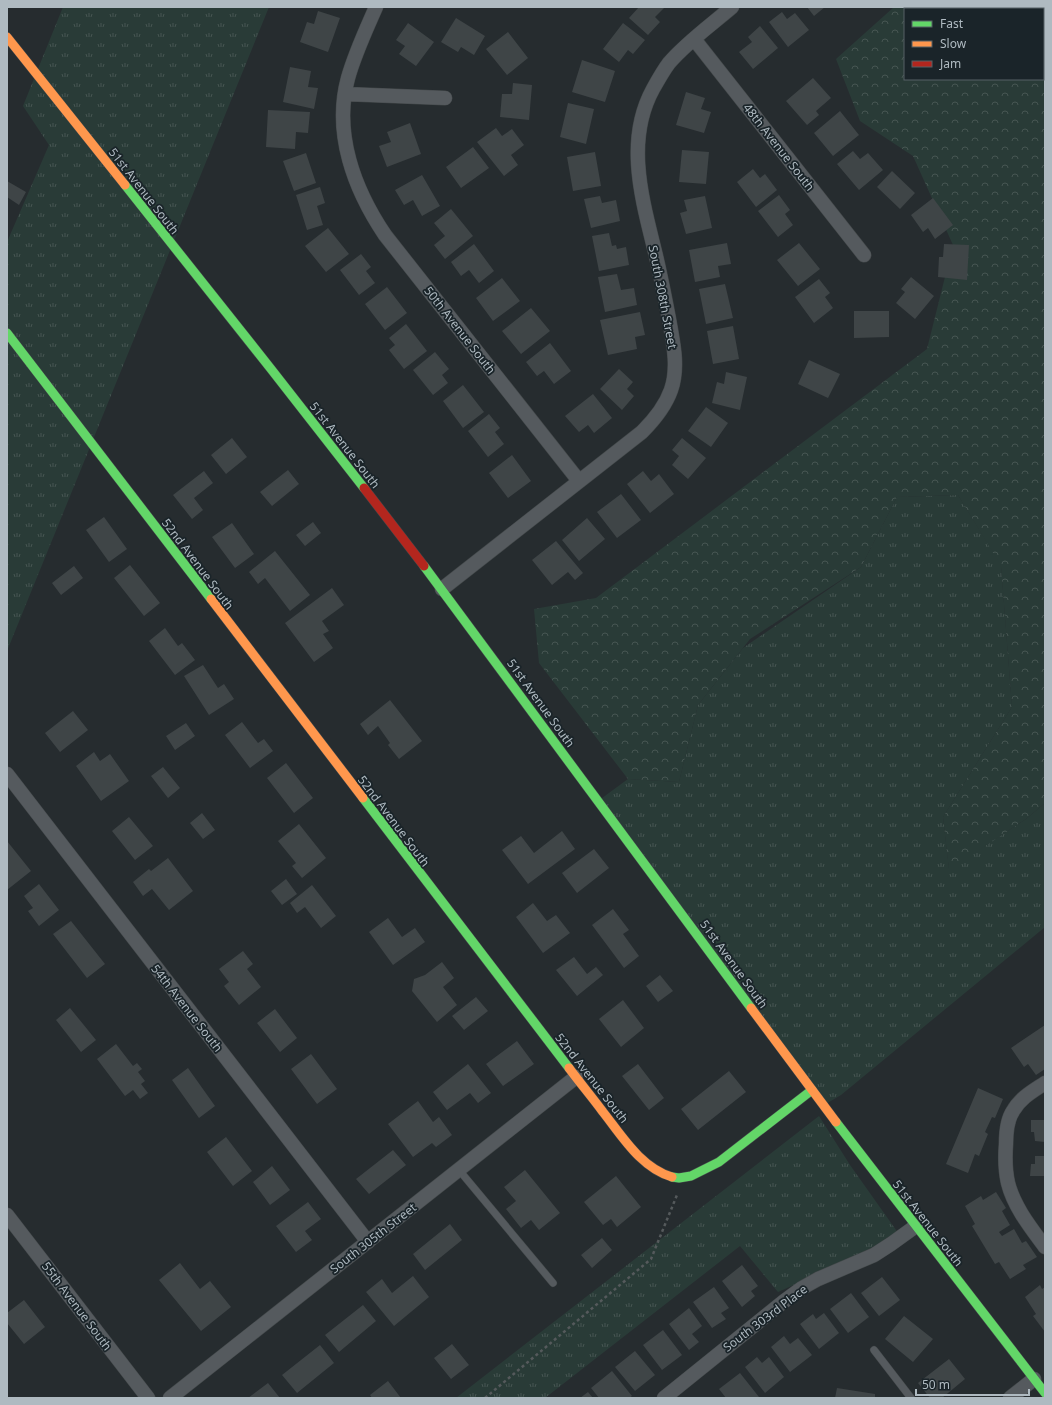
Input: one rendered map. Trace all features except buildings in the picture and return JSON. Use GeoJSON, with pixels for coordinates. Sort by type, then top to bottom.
{"type":"FeatureCollection","features":[{"type":"Feature","properties":{"kind":"main road","name":"51st Avenue South"},"geometry":{"type":"LineString","coordinates":[[7,37],[442,589],[812,1090],[1045,1393]]}},
{"type":"Feature","properties":{"kind":"main road","name":"52nd Avenue South"},"geometry":{"type":"LineString","coordinates":[[7,333],[632,1149],[660,1173],[667,1176],[684,1178],[705,1170],[719,1162],[812,1090]]}},
{"type":"Feature","properties":{"kind":"street","name":"50th Avenue South"},"geometry":{"type":"LineString","coordinates":[[376,7],[353,63],[345,94],[344,126],[346,148],[359,190],[367,207],[385,235],[579,481]]}},
{"type":"Feature","properties":{"kind":"street","name":"South 308th Street"},"geometry":{"type":"LineString","coordinates":[[442,589],[642,432],[666,403],[671,389],[675,362],[674,347],[664,293],[639,181],[638,147],[641,124],[652,90],[669,63],[694,39],[732,7]]}},
{"type":"Feature","properties":{"kind":"street","name":"48th Avenue South"},"geometry":{"type":"LineString","coordinates":[[694,39],[864,255]]}},
{"type":"Feature","properties":{"kind":"street"},"geometry":{"type":"LineString","coordinates":[[345,94],[445,98]]}},
{"type":"Feature","properties":{"kind":"street","name":"54th Avenue South"},"geometry":{"type":"LineString","coordinates":[[7,774],[368,1242]]}},
{"type":"Feature","properties":{"kind":"street","name":"South 305th Street"},"geometry":{"type":"LineString","coordinates":[[170,1398],[576,1077]]}},
{"type":"Feature","properties":{"kind":"street"},"geometry":{"type":"LineString","coordinates":[[1045,1083],[1019,1102],[1012,1112],[1006,1135],[1005,1160],[1008,1183],[1015,1199],[1028,1223],[1045,1247]]}},
{"type":"Feature","properties":{"kind":"street","name":"55th Avenue South"},"geometry":{"type":"LineString","coordinates":[[7,1214],[148,1398]]}},
{"type":"Feature","properties":{"kind":"street","name":"South 303rd Place"},"geometry":{"type":"LineString","coordinates":[[664,1398],[802,1288],[818,1279],[874,1254],[916,1226]]}},
{"type":"Feature","properties":{"kind":"street"},"geometry":{"type":"LineString","coordinates":[[1010,1398],[1034,1379]]}},
{"type":"Feature","properties":{"kind":"lane"},"geometry":{"type":"LineString","coordinates":[[459,1170],[553,1283]]}},
{"type":"Feature","properties":{"kind":"lane"},"geometry":{"type":"LineString","coordinates":[[874,1350],[911,1398]]}},
{"type":"Feature","properties":{"kind":"path"},"geometry":{"type":"LineString","coordinates":[[485,1398],[651,1259],[684,1178]]}},
{"type":"Feature","properties":{"kind":"green space"},"geometry":{"type":"Polygon","coordinates":[[[63,7],[269,7],[7,651],[7,242],[49,145],[23,106],[63,7]]]}},
{"type":"Feature","properties":{"kind":"green space"},"geometry":{"type":"Polygon","coordinates":[[[894,7],[1045,7],[1045,803],[1026,819],[949,870],[943,817],[1012,707],[1001,566],[958,495],[897,497],[861,567],[750,639],[698,705],[679,782],[628,779],[539,663],[534,609],[596,598],[927,349],[953,245],[913,156],[860,121],[836,59],[894,7]]]}},
{"type":"Feature","properties":{"kind":"green space"},"geometry":{"type":"Polygon","coordinates":[[[958,495],[1001,565],[1012,707],[943,817],[949,869],[1026,819],[1045,803],[1045,927],[841,1095],[824,1105],[598,801],[628,779],[679,782],[698,705],[743,648],[861,567],[897,497],[958,495]]]}},
{"type":"Feature","properties":{"kind":"green space"},"geometry":{"type":"Polygon","coordinates":[[[819,1116],[850,1165],[901,1237],[778,1292],[740,1246],[545,1398],[456,1398],[819,1116]]]}},
{"type":"Feature","properties":{"kind":"traffic: fast"},"geometry":{"type":"LineString","coordinates":[[125,185],[364,488]]}},
{"type":"Feature","properties":{"kind":"traffic: fast"},"geometry":{"type":"LineString","coordinates":[[7,333],[211,599]]}},
{"type":"Feature","properties":{"kind":"traffic: fast"},"geometry":{"type":"LineString","coordinates":[[424,566],[751,1008]]}},
{"type":"Feature","properties":{"kind":"traffic: fast"},"geometry":{"type":"LineString","coordinates":[[363,798],[569,1068]]}},
{"type":"Feature","properties":{"kind":"traffic: fast"},"geometry":{"type":"LineString","coordinates":[[672,1177],[679,1178],[691,1176],[719,1162],[812,1090]]}},
{"type":"Feature","properties":{"kind":"traffic: fast"},"geometry":{"type":"LineString","coordinates":[[836,1122],[1045,1393]]}},
{"type":"Feature","properties":{"kind":"traffic: slow"},"geometry":{"type":"LineString","coordinates":[[7,37],[125,185]]}},
{"type":"Feature","properties":{"kind":"traffic: slow"},"geometry":{"type":"LineString","coordinates":[[211,599],[363,798]]}},
{"type":"Feature","properties":{"kind":"traffic: slow"},"geometry":{"type":"LineString","coordinates":[[751,1008],[836,1122]]}},
{"type":"Feature","properties":{"kind":"traffic: slow"},"geometry":{"type":"LineString","coordinates":[[569,1068],[633,1150],[642,1159],[661,1173],[672,1177]]}},
{"type":"Feature","properties":{"kind":"traffic: jam"},"geometry":{"type":"LineString","coordinates":[[364,488],[424,566]]}}]}
